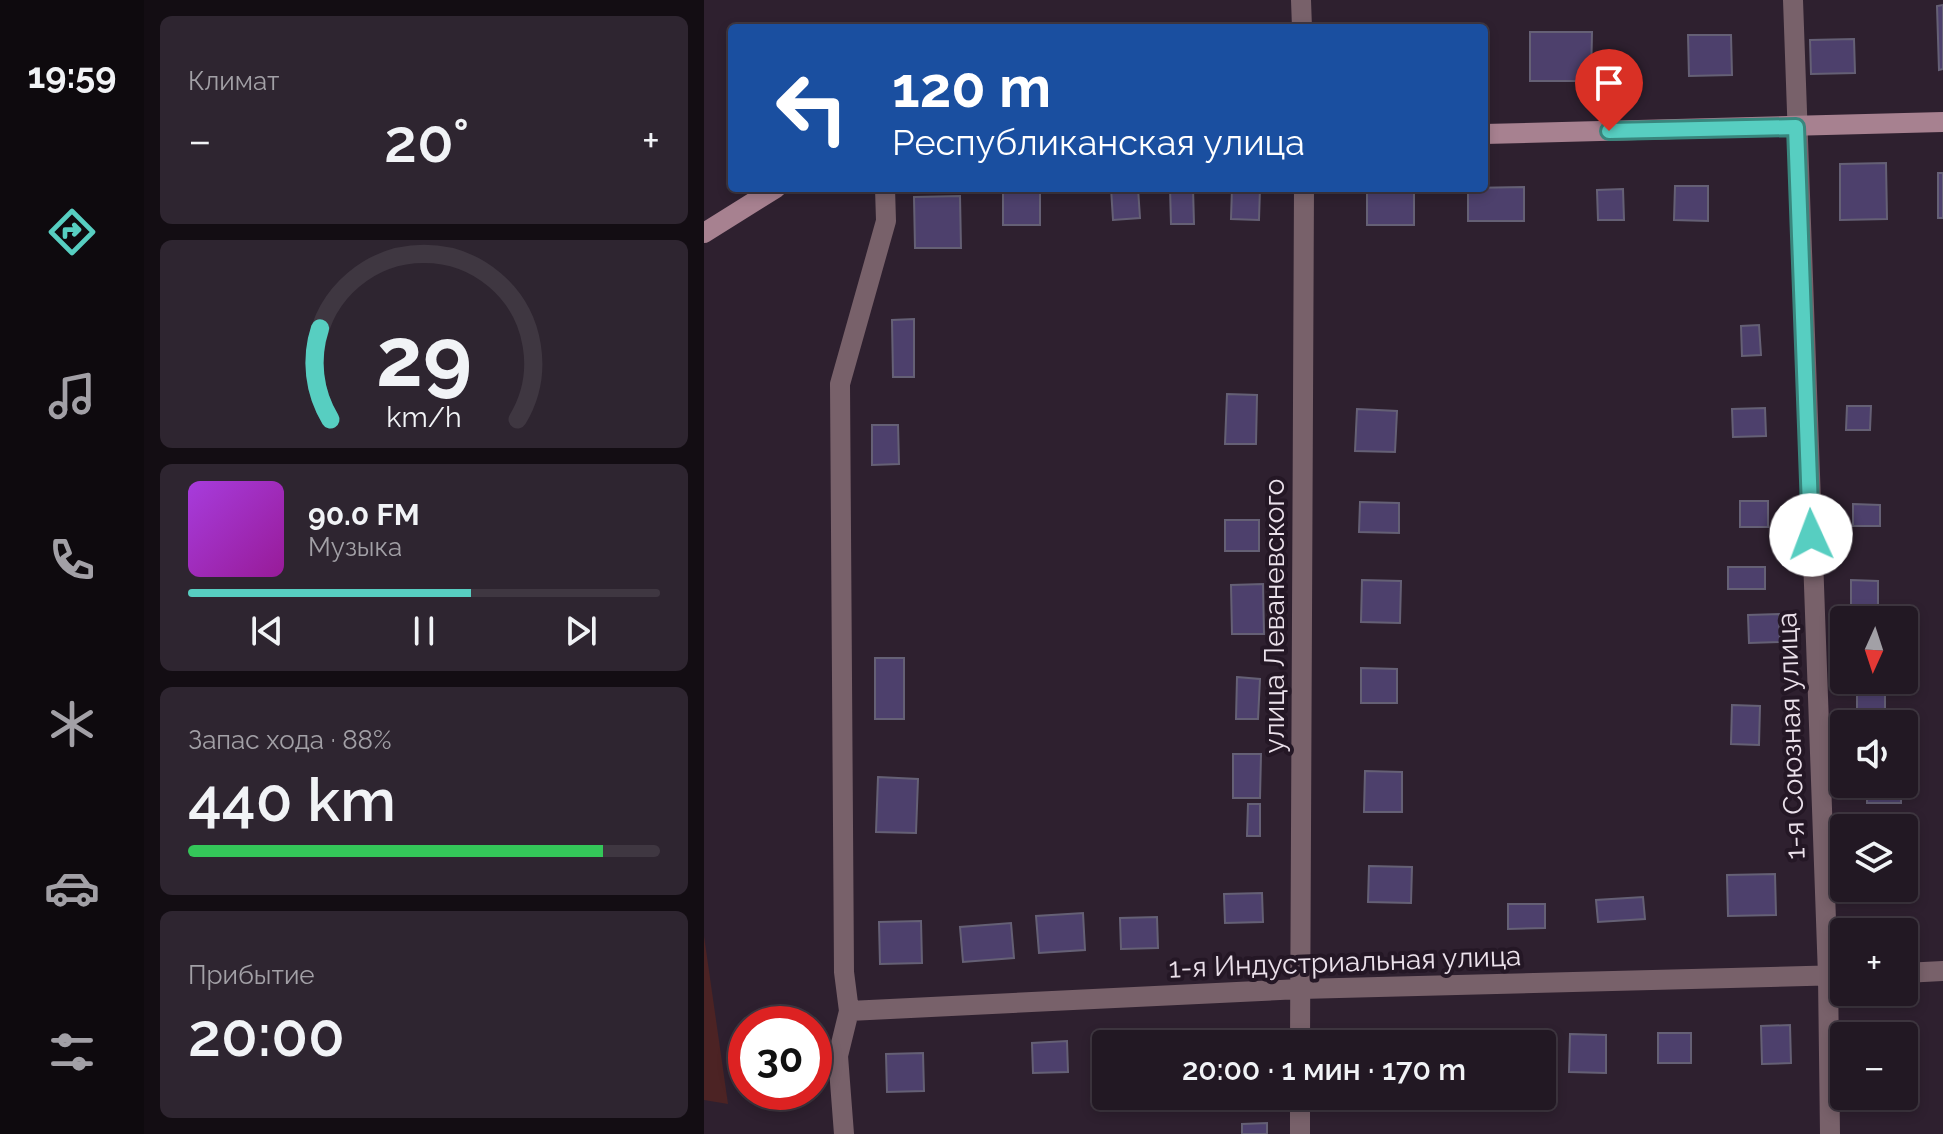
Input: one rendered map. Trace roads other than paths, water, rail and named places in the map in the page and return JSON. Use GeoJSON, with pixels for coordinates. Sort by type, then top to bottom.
{"type":"FeatureCollection","features":[{"type":"Feature","properties":{"kind":"street"},"geometry":{"type":"LineString","coordinates":[[1301,0],[1302,24]]}},
{"type":"Feature","properties":{"kind":"street","name":"1-я Союзная улица"},"geometry":{"type":"LineString","coordinates":[[1793,0],[1796,127],[1833,918]]}},
{"type":"Feature","properties":{"kind":"street"},"geometry":{"type":"LineString","coordinates":[[1488,134],[1943,122]]}},
{"type":"Feature","properties":{"kind":"street"},"geometry":{"type":"LineString","coordinates":[[704,233],[770,192]]}},
{"type":"Feature","properties":{"kind":"street"},"geometry":{"type":"LineString","coordinates":[[844,1134],[838,1056],[849,1011],[844,972],[840,384],[886,221],[885,192]]}},
{"type":"Feature","properties":{"kind":"street","name":"улица Леваневского"},"geometry":{"type":"LineString","coordinates":[[1300,1030],[1304,192]]}},
{"type":"Feature","properties":{"kind":"street"},"geometry":{"type":"LineString","coordinates":[[1918,972],[1943,971]]}},
{"type":"Feature","properties":{"kind":"street","name":"1-я Индустриальная улица"},"geometry":{"type":"LineString","coordinates":[[849,1011],[1300,989],[1830,975]]}},
{"type":"Feature","properties":{"kind":"street","name":"1-я Союзная улица"},"geometry":{"type":"LineString","coordinates":[[1830,1134],[1835,1006]]}},
{"type":"Feature","properties":{"kind":"street"},"geometry":{"type":"LineString","coordinates":[[1300,1110],[1300,1134]]}}]}
